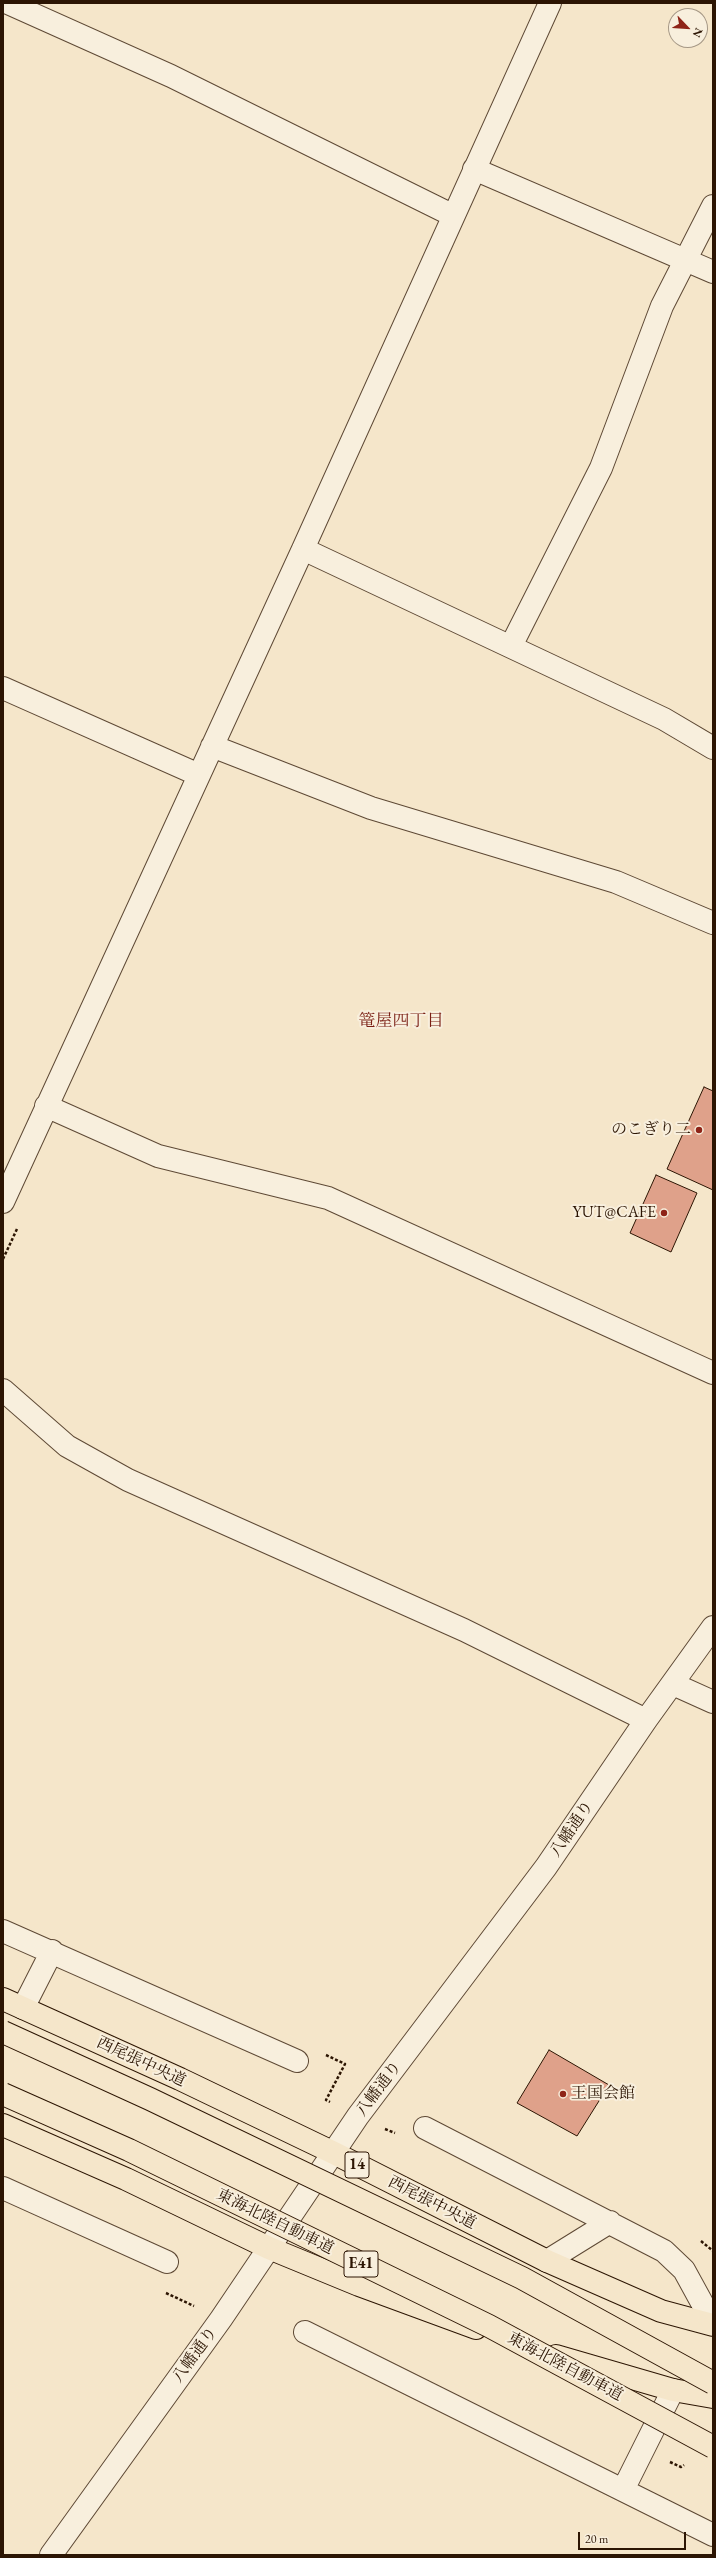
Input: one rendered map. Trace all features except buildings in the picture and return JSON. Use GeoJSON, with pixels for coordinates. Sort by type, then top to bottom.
{"type":"FeatureCollection","features":[{"type":"Feature","properties":{"kind":"main road","name":"西尾張中央道"},"geometry":{"type":"LineString","coordinates":[[3,1999],[334,2153],[547,2261],[661,2311],[713,2324]]}},
{"type":"Feature","properties":{"kind":"main road"},"geometry":{"type":"LineString","coordinates":[[3,2032],[143,2096],[522,2278],[713,2382]]}},
{"type":"Feature","properties":{"kind":"main road","name":"東海北陸自動車道"},"geometry":{"type":"LineString","coordinates":[[3,2094],[129,2150],[482,2323],[713,2447]]}},
{"type":"Feature","properties":{"kind":"main road"},"geometry":{"type":"LineString","coordinates":[[3,2125],[126,2179],[269,2248],[359,2285],[507,2340],[603,2371],[673,2390],[713,2397]]}},
{"type":"Feature","properties":{"kind":"street"},"geometry":{"type":"LineString","coordinates":[[8,3],[171,76],[452,215]]}},
{"type":"Feature","properties":{"kind":"street"},"geometry":{"type":"LineString","coordinates":[[3,1202],[303,549],[452,215],[550,3]]}},
{"type":"Feature","properties":{"kind":"street"},"geometry":{"type":"LineString","coordinates":[[474,169],[713,272]]}},
{"type":"Feature","properties":{"kind":"street"},"geometry":{"type":"LineString","coordinates":[[511,646],[601,468],[662,306],[713,206]]}},
{"type":"Feature","properties":{"kind":"street"},"geometry":{"type":"LineString","coordinates":[[303,549],[664,719],[713,748]]}},
{"type":"Feature","properties":{"kind":"street"},"geometry":{"type":"LineString","coordinates":[[3,688],[199,775]]}},
{"type":"Feature","properties":{"kind":"street"},"geometry":{"type":"LineString","coordinates":[[212,746],[371,808],[616,882],[713,923]]}},
{"type":"Feature","properties":{"kind":"street"},"geometry":{"type":"LineString","coordinates":[[46,1106],[158,1156],[328,1198],[713,1373]]}},
{"type":"Feature","properties":{"kind":"street"},"geometry":{"type":"LineString","coordinates":[[3,1390],[67,1446],[128,1480],[464,1630],[646,1720]]}},
{"type":"Feature","properties":{"kind":"street","name":"八幡通り"},"geometry":{"type":"LineString","coordinates":[[51,2555],[221,2319],[358,2116],[546,1867],[646,1720],[713,1626]]}},
{"type":"Feature","properties":{"kind":"street"},"geometry":{"type":"LineString","coordinates":[[673,1684],[713,1702]]}},
{"type":"Feature","properties":{"kind":"street"},"geometry":{"type":"LineString","coordinates":[[3,1931],[52,1951],[297,2061]]}},
{"type":"Feature","properties":{"kind":"street"},"geometry":{"type":"LineString","coordinates":[[23,2008],[52,1951]]}},
{"type":"Feature","properties":{"kind":"street"},"geometry":{"type":"LineString","coordinates":[[425,2128],[610,2222],[664,2252],[684,2270],[713,2324]]}},
{"type":"Feature","properties":{"kind":"street"},"geometry":{"type":"LineString","coordinates":[[3,2188],[167,2262]]}},
{"type":"Feature","properties":{"kind":"street"},"geometry":{"type":"LineString","coordinates":[[547,2261],[610,2222]]}},
{"type":"Feature","properties":{"kind":"street"},"geometry":{"type":"LineString","coordinates":[[305,2332],[713,2535]]}},
{"type":"Feature","properties":{"kind":"street"},"geometry":{"type":"LineString","coordinates":[[623,2490],[673,2390]]}},
{"type":"Feature","properties":{"kind":"place","name":"のこぎり二"},"geometry":{"type":"Point","coordinates":[699,1130]}},
{"type":"Feature","properties":{"kind":"place","name":"YUT@CAFE"},"geometry":{"type":"Point","coordinates":[664,1213]}},
{"type":"Feature","properties":{"kind":"place","name":"王国会館"},"geometry":{"type":"Point","coordinates":[563,2094]}},
{"type":"Feature","properties":{"kind":"district","name":"篭屋四丁目"},"geometry":{"type":"Point","coordinates":[401,1021]}}]}
